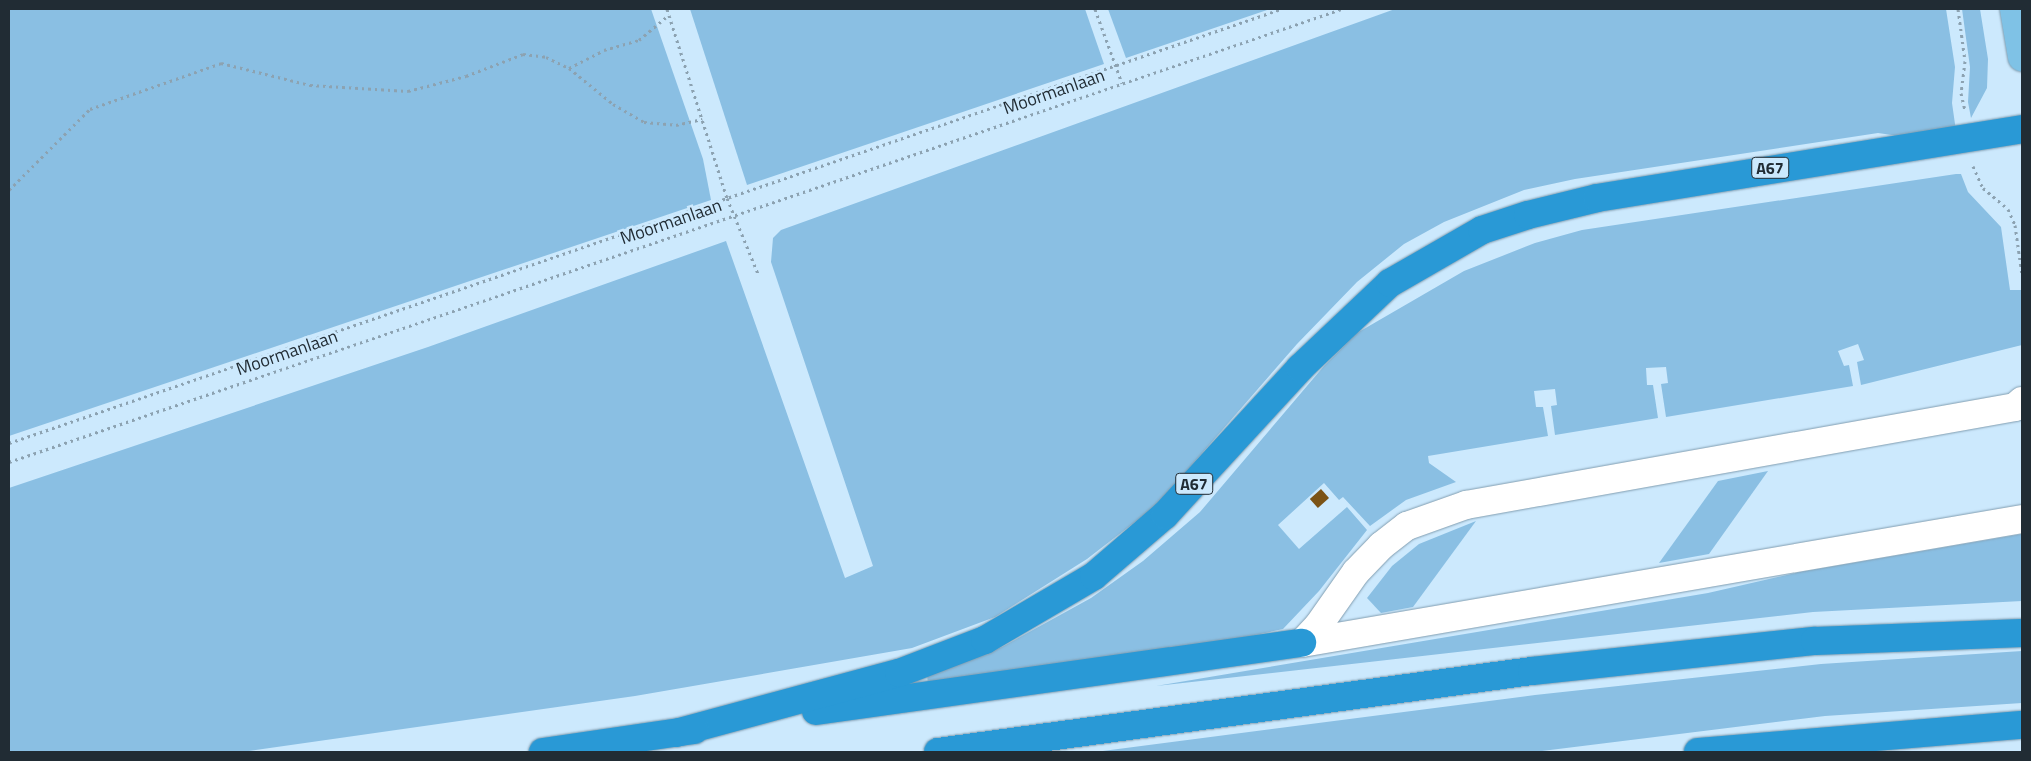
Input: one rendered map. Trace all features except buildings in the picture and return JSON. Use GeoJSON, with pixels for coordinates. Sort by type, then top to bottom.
{"type":"FeatureCollection","features":[{"type":"Feature","properties":{"kind":"highway","name":"A67"},"geometry":{"type":"LineString","coordinates":[[676,733],[899,673],[985,640],[1094,576],[1164,515],[1300,368],[1390,283],[1482,230],[1528,215],[1597,198],[2022,129]]}},
{"type":"Feature","properties":{"kind":"highway"},"geometry":{"type":"LineString","coordinates":[[938,752],[1532,670],[1815,641],[2022,633]]}},
{"type":"Feature","properties":{"kind":"highway","name":"A67"},"geometry":{"type":"LineString","coordinates":[[543,752],[919,695],[1302,643]]}},
{"type":"Feature","properties":{"kind":"highway"},"geometry":{"type":"LineString","coordinates":[[1698,752],[2022,725]]}},
{"type":"Feature","properties":{"kind":"main road"},"geometry":{"type":"LineString","coordinates":[[2014,9],[2022,57]]}},
{"type":"Feature","properties":{"kind":"lane"},"geometry":{"type":"LineString","coordinates":[[1302,643],[1318,626],[1356,572],[1381,546],[1407,526],[1466,504],[2015,407],[2022,401]]}},
{"type":"Feature","properties":{"kind":"lane","name":"A67"},"geometry":{"type":"LineString","coordinates":[[1302,643],[2022,519]]}},
{"type":"Feature","properties":{"kind":"path"},"geometry":{"type":"LineString","coordinates":[[667,9],[727,198],[759,276]]}},
{"type":"Feature","properties":{"kind":"path"},"geometry":{"type":"LineString","coordinates":[[1095,9],[1122,83]]}},
{"type":"Feature","properties":{"kind":"path","name":"Moormanlaan"},"geometry":{"type":"LineString","coordinates":[[9,443],[1281,9]]}},
{"type":"Feature","properties":{"kind":"path","name":"Moormanlaan"},"geometry":{"type":"LineString","coordinates":[[9,462],[1342,9]]}},
{"type":"Feature","properties":{"kind":"path"},"geometry":{"type":"LineString","coordinates":[[569,68],[604,50],[639,40],[669,15]]}},
{"type":"Feature","properties":{"kind":"path"},"geometry":{"type":"LineString","coordinates":[[9,190],[90,109],[221,63],[310,85],[408,91],[466,76],[523,54],[546,56],[569,68],[613,104],[644,122],[676,125],[702,118]]}},
{"type":"Feature","properties":{"kind":"path"},"geometry":{"type":"LineString","coordinates":[[2020,259],[2022,274]]}},
{"type":"Feature","properties":{"kind":"shaded area"},"geometry":{"type":"Polygon","coordinates":[[[9,9],[651,9],[703,159],[711,200],[9,436],[9,9]]]}},
{"type":"Feature","properties":{"kind":"shaded area"},"geometry":{"type":"Polygon","coordinates":[[[690,9],[1085,9],[1104,64],[747,185],[690,9]]]}},
{"type":"Feature","properties":{"kind":"shaded area"},"geometry":{"type":"Polygon","coordinates":[[[1108,9],[1270,9],[1126,58],[1108,9]]]}},
{"type":"Feature","properties":{"kind":"shaded area"},"geometry":{"type":"Polygon","coordinates":[[[1395,9],[1946,9],[1955,67],[1952,103],[1956,131],[1919,139],[1878,133],[1575,179],[1524,190],[1444,222],[1404,244],[1357,282],[1297,344],[1157,505],[1087,559],[995,617],[912,648],[635,696],[242,752],[9,752],[9,488],[428,347],[726,241],[845,578],[873,566],[771,262],[773,238],[781,230],[1395,9]]]}},
{"type":"Feature","properties":{"kind":"shaded area"},"geometry":{"type":"Polygon","coordinates":[[[1962,9],[1980,9],[1988,59],[1987,88],[1971,118],[1968,102],[1970,67],[1962,9]]]}},
{"type":"Feature","properties":{"kind":"shaded area"},"geometry":{"type":"Polygon","coordinates":[[[1961,174],[1968,192],[2001,227],[2010,290],[2022,290],[2022,345],[1861,385],[1857,362],[1864,360],[1858,344],[1838,351],[1844,366],[1849,365],[1853,386],[1666,417],[1661,384],[1668,383],[1666,367],[1646,368],[1647,385],[1653,385],[1658,418],[1555,435],[1551,406],[1557,405],[1555,389],[1534,391],[1536,407],[1543,407],[1548,436],[1428,456],[1429,463],[1456,482],[1406,500],[1370,526],[1343,497],[1339,500],[1324,483],[1278,525],[1299,549],[1347,507],[1367,530],[1319,591],[1283,629],[1228,641],[928,685],[927,674],[1002,647],[1091,598],[1143,561],[1200,512],[1324,366],[1357,333],[1464,271],[1535,243],[1582,230],[1961,174]]]}},
{"type":"Feature","properties":{"kind":"shaded area"},"geometry":{"type":"Polygon","coordinates":[[[1768,471],[1709,554],[1659,563],[1718,481],[1768,471]]]}},
{"type":"Feature","properties":{"kind":"shaded area"},"geometry":{"type":"Polygon","coordinates":[[[1476,521],[1413,607],[1381,613],[1367,598],[1392,566],[1419,544],[1476,521]]]}},
{"type":"Feature","properties":{"kind":"shaded area"},"geometry":{"type":"Polygon","coordinates":[[[2022,534],[2022,601],[1813,612],[1156,686],[1708,593],[1800,572],[2022,534]]]}},
{"type":"Feature","properties":{"kind":"shaded area"},"geometry":{"type":"Polygon","coordinates":[[[2022,651],[2022,703],[1825,716],[1534,752],[1095,752],[1535,695],[1821,664],[2022,651]]]}}]}
